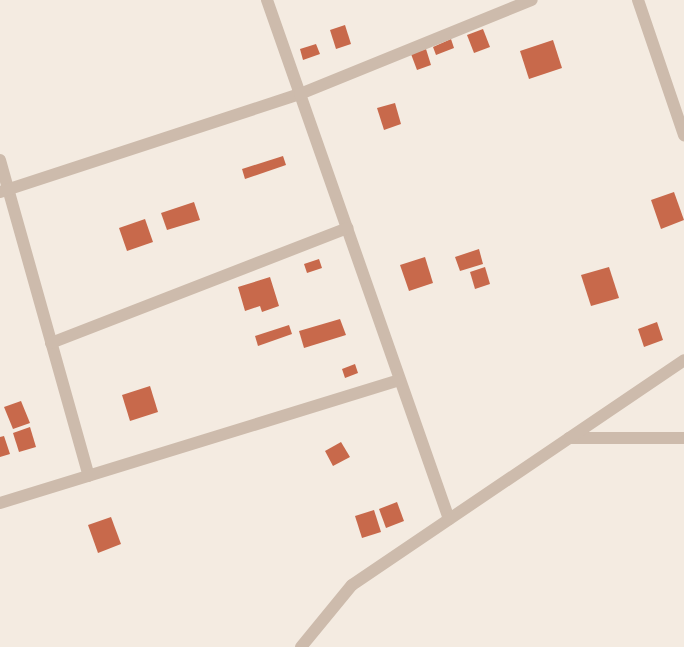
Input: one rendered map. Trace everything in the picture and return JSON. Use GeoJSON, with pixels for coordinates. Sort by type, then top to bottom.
{"type":"FeatureCollection","features":[{"type":"Feature","properties":{"kind":"street"},"geometry":{"type":"LineString","coordinates":[[268,0],[449,519]]}},
{"type":"Feature","properties":{"kind":"street"},"geometry":{"type":"LineString","coordinates":[[4,191],[300,94],[532,0]]}},
{"type":"Feature","properties":{"kind":"street"},"geometry":{"type":"LineString","coordinates":[[638,0],[684,136]]}},
{"type":"Feature","properties":{"kind":"street"},"geometry":{"type":"LineString","coordinates":[[0,160],[4,191],[51,343],[89,476]]}},
{"type":"Feature","properties":{"kind":"street"},"geometry":{"type":"LineString","coordinates":[[51,343],[347,228]]}},
{"type":"Feature","properties":{"kind":"street"},"geometry":{"type":"LineString","coordinates":[[301,647],[352,585],[684,360]]}},
{"type":"Feature","properties":{"kind":"street"},"geometry":{"type":"LineString","coordinates":[[0,503],[400,380]]}},
{"type":"Feature","properties":{"kind":"street"},"geometry":{"type":"LineString","coordinates":[[568,438],[684,438]]}},
{"type":"Feature","properties":{"kind":"building"},"geometry":{"type":"Polygon","coordinates":[[[345,25],[351,44],[336,49],[330,30],[345,25]]]}},
{"type":"Feature","properties":{"kind":"building"},"geometry":{"type":"Polygon","coordinates":[[[483,29],[490,47],[474,53],[467,35],[483,29]]]}},
{"type":"Feature","properties":{"kind":"building"},"geometry":{"type":"Polygon","coordinates":[[[451,39],[454,48],[436,55],[433,47],[451,39]]]}},
{"type":"Feature","properties":{"kind":"building"},"geometry":{"type":"Polygon","coordinates":[[[553,40],[562,68],[529,79],[520,51],[553,40]]]}},
{"type":"Feature","properties":{"kind":"building"},"geometry":{"type":"Polygon","coordinates":[[[316,44],[320,54],[303,60],[300,49],[316,44]]]}},
{"type":"Feature","properties":{"kind":"building"},"geometry":{"type":"Polygon","coordinates":[[[426,49],[431,65],[417,70],[411,54],[426,49]]]}},
{"type":"Feature","properties":{"kind":"building"},"geometry":{"type":"Polygon","coordinates":[[[395,103],[401,124],[384,130],[377,108],[395,103]]]}},
{"type":"Feature","properties":{"kind":"building"},"geometry":{"type":"Polygon","coordinates":[[[283,156],[286,165],[245,179],[242,169],[283,156]]]}},
{"type":"Feature","properties":{"kind":"building"},"geometry":{"type":"Polygon","coordinates":[[[674,192],[684,220],[661,229],[651,200],[674,192]]]}},
{"type":"Feature","properties":{"kind":"building"},"geometry":{"type":"Polygon","coordinates":[[[194,202],[200,220],[167,230],[161,213],[194,202]]]}},
{"type":"Feature","properties":{"kind":"building"},"geometry":{"type":"Polygon","coordinates":[[[145,219],[153,242],[127,251],[119,228],[145,219]]]}},
{"type":"Feature","properties":{"kind":"building"},"geometry":{"type":"Polygon","coordinates":[[[479,249],[483,264],[460,271],[455,257],[479,249]]]}},
{"type":"Feature","properties":{"kind":"building"},"geometry":{"type":"Polygon","coordinates":[[[425,257],[433,283],[409,291],[400,265],[425,257]]]}},
{"type":"Feature","properties":{"kind":"building"},"geometry":{"type":"Polygon","coordinates":[[[319,259],[322,268],[307,273],[304,264],[319,259]]]}},
{"type":"Feature","properties":{"kind":"building"},"geometry":{"type":"Polygon","coordinates":[[[485,267],[490,284],[475,289],[470,272],[485,267]]]}},
{"type":"Feature","properties":{"kind":"building"},"geometry":{"type":"Polygon","coordinates":[[[609,267],[619,298],[591,306],[581,275],[609,267]]]}},
{"type":"Feature","properties":{"kind":"building"},"geometry":{"type":"Polygon","coordinates":[[[270,277],[279,306],[262,312],[260,306],[245,311],[238,287],[270,277]]]}},
{"type":"Feature","properties":{"kind":"building"},"geometry":{"type":"Polygon","coordinates":[[[340,319],[346,335],[304,348],[299,331],[340,319]]]}},
{"type":"Feature","properties":{"kind":"building"},"geometry":{"type":"Polygon","coordinates":[[[657,322],[663,340],[644,347],[638,329],[657,322]]]}},
{"type":"Feature","properties":{"kind":"building"},"geometry":{"type":"Polygon","coordinates":[[[289,325],[292,334],[258,346],[255,336],[289,325]]]}},
{"type":"Feature","properties":{"kind":"building"},"geometry":{"type":"Polygon","coordinates":[[[355,364],[358,373],[345,378],[342,369],[355,364]]]}},
{"type":"Feature","properties":{"kind":"building"},"geometry":{"type":"Polygon","coordinates":[[[150,386],[158,412],[130,421],[122,395],[150,386]]]}},
{"type":"Feature","properties":{"kind":"building"},"geometry":{"type":"Polygon","coordinates":[[[21,401],[30,423],[13,429],[4,407],[21,401]]]}},
{"type":"Feature","properties":{"kind":"building"},"geometry":{"type":"Polygon","coordinates":[[[30,427],[36,447],[19,452],[13,433],[30,427]]]}},
{"type":"Feature","properties":{"kind":"building"},"geometry":{"type":"Polygon","coordinates":[[[4,436],[10,454],[0,457],[0,437],[4,436]]]}},
{"type":"Feature","properties":{"kind":"building"},"geometry":{"type":"Polygon","coordinates":[[[341,442],[350,457],[333,466],[325,451],[341,442]]]}},
{"type":"Feature","properties":{"kind":"building"},"geometry":{"type":"Polygon","coordinates":[[[397,502],[404,521],[386,528],[379,509],[397,502]]]}},
{"type":"Feature","properties":{"kind":"building"},"geometry":{"type":"Polygon","coordinates":[[[374,510],[381,532],[362,538],[355,516],[374,510]]]}},
{"type":"Feature","properties":{"kind":"building"},"geometry":{"type":"Polygon","coordinates":[[[111,517],[121,544],[98,553],[88,525],[111,517]]]}}]}
